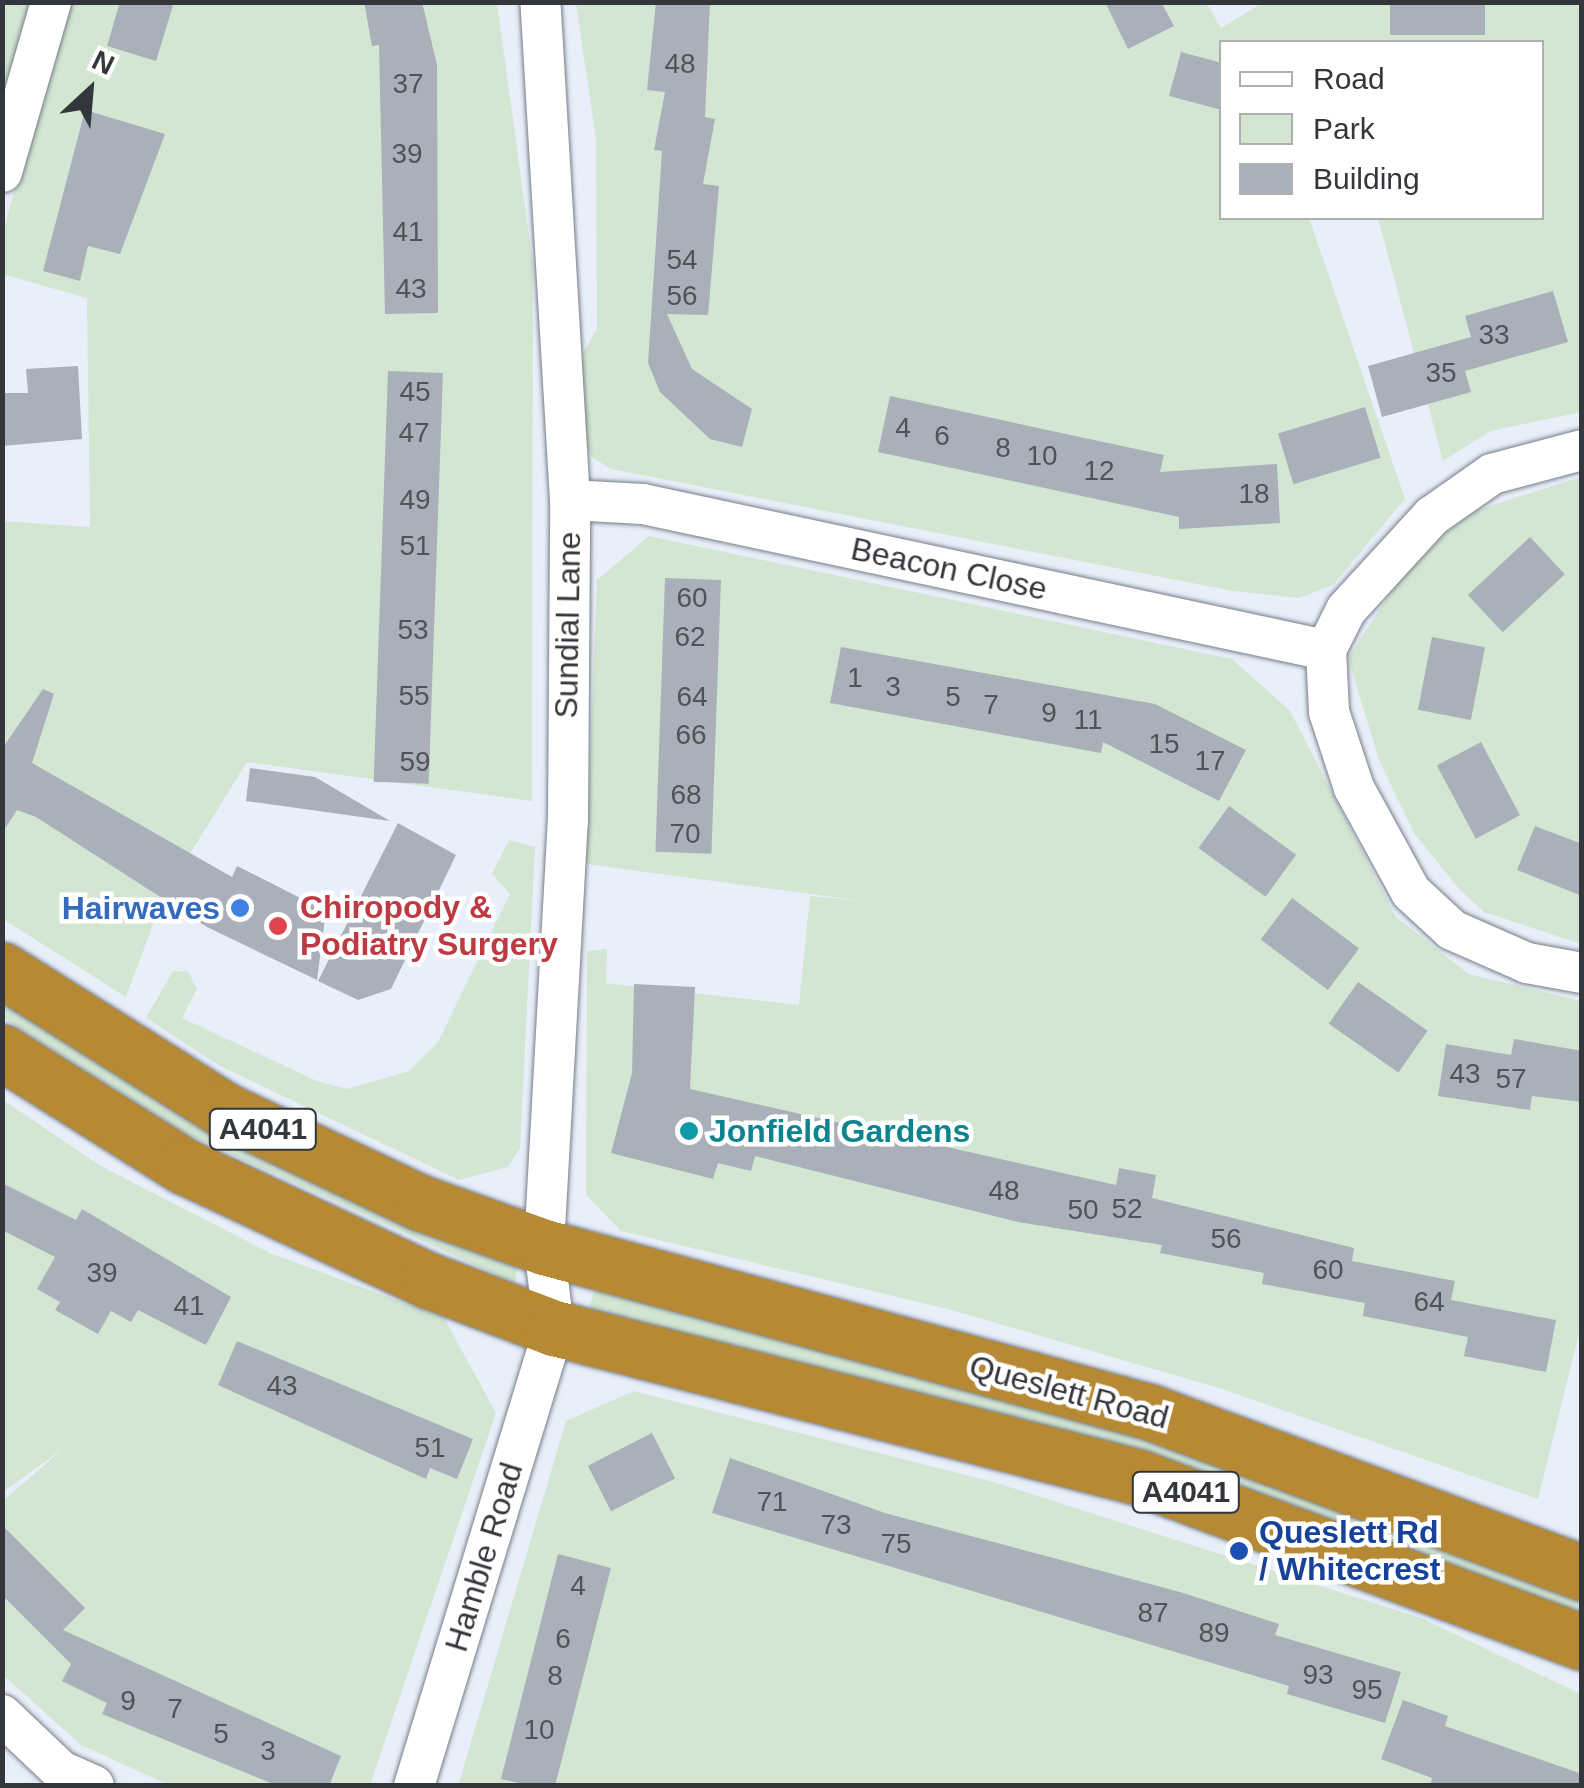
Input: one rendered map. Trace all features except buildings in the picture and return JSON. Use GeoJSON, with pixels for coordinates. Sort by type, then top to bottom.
{"type":"FeatureCollection","features":[{"type":"Feature","properties":{"kind":"highway","name":"Queslett Road"},"geometry":{"type":"LineString","coordinates":[[2,970],[224,1110],[421,1203],[544,1247],[1150,1412],[1582,1574]]}},
{"type":"Feature","properties":{"kind":"highway","name":"Queslett Road"},"geometry":{"type":"LineString","coordinates":[[2,1052],[232,1191],[554,1328],[1138,1477],[1582,1642]]}},
{"type":"Feature","properties":{"kind":"street"},"geometry":{"type":"LineString","coordinates":[[3,170],[50,2]]}},
{"type":"Feature","properties":{"kind":"street","name":"Sundial Lane"},"geometry":{"type":"LineString","coordinates":[[540,2],[570,500],[568,821],[544,1247]]}},
{"type":"Feature","properties":{"kind":"street"},"geometry":{"type":"LineString","coordinates":[[1582,450],[1492,474],[1432,516],[1346,610],[1326,650],[1329,712],[1354,788],[1412,892],[1452,930],[1527,964],[1582,974]]}},
{"type":"Feature","properties":{"kind":"street","name":"Beacon Close"},"geometry":{"type":"LineString","coordinates":[[570,500],[642,504],[1326,650]]}},
{"type":"Feature","properties":{"kind":"street"},"geometry":{"type":"LineString","coordinates":[[544,1247],[554,1328]]}},
{"type":"Feature","properties":{"kind":"street","name":"Hamble Road"},"geometry":{"type":"LineString","coordinates":[[414,1786],[554,1328]]}},
{"type":"Feature","properties":{"kind":"street"},"geometry":{"type":"LineString","coordinates":[[2,1715],[61,1771],[94,1786]]}},
{"type":"Feature","properties":{"kind":"green space"},"geometry":{"type":"Polygon","coordinates":[[[1206,2],[1221,28],[1262,3],[1581,3],[1581,412],[1491,431],[1443,461],[1379,220],[1544,220],[1544,40],[1219,40],[1219,220],[1310,220],[1405,499],[1333,585],[1299,598],[1233,591],[611,469],[592,457],[580,435],[583,353],[597,329],[596,140],[576,3],[1206,2]]]}},
{"type":"Feature","properties":{"kind":"green space"},"geometry":{"type":"Polygon","coordinates":[[[3,3],[34,3],[3,117],[3,3]]]}},
{"type":"Feature","properties":{"kind":"green space"},"geometry":{"type":"Polygon","coordinates":[[[66,3],[497,3],[533,265],[532,801],[247,762],[164,895],[126,997],[3,919],[3,521],[90,527],[87,298],[2,274],[3,232],[66,3]]]}},
{"type":"Feature","properties":{"kind":"green space"},"geometry":{"type":"Polygon","coordinates":[[[1581,477],[1581,944],[1484,912],[1459,889],[1414,833],[1379,760],[1348,658],[1409,565],[1470,512],[1581,477]]]}},
{"type":"Feature","properties":{"kind":"green space"},"geometry":{"type":"Polygon","coordinates":[[[649,536],[1232,659],[1290,711],[1396,917],[1469,974],[1581,1001],[1581,1325],[1538,1499],[1222,1389],[948,1309],[621,1231],[586,1195],[587,951],[607,949],[606,983],[799,1005],[810,896],[864,901],[586,864],[597,580],[649,536]]]}},
{"type":"Feature","properties":{"kind":"green space"},"geometry":{"type":"Polygon","coordinates":[[[509,840],[535,847],[520,1148],[508,1167],[459,1180],[222,1067],[146,1018],[173,971],[188,971],[197,989],[182,1018],[317,1081],[347,1089],[409,1071],[438,1042],[510,894],[492,874],[509,840]]]}},
{"type":"Feature","properties":{"kind":"green space"},"geometry":{"type":"Polygon","coordinates":[[[2,995],[517,1266],[515,1283],[187,1134],[3,1018],[2,995]]]}},
{"type":"Feature","properties":{"kind":"green space"},"geometry":{"type":"Polygon","coordinates":[[[2,1099],[99,1165],[270,1253],[444,1318],[496,1413],[370,1785],[169,1785],[81,1745],[3,1675],[3,1501],[64,1448],[3,1492],[2,1099]]]}},
{"type":"Feature","properties":{"kind":"green space"},"geometry":{"type":"Polygon","coordinates":[[[596,1287],[1129,1431],[1581,1598],[1581,1620],[588,1311],[596,1287]]]}},
{"type":"Feature","properties":{"kind":"green space"},"geometry":{"type":"Polygon","coordinates":[[[634,1391],[997,1483],[1421,1618],[1581,1694],[1581,1785],[458,1786],[566,1421],[634,1391]]]}},
{"type":"Feature","properties":{"kind":"place","name":"Hairwaves"},"geometry":{"type":"Point","coordinates":[240,908]}},
{"type":"Feature","properties":{"kind":"place","name":"Chiropody & Podiatry Surgery"},"geometry":{"type":"Point","coordinates":[278,926]}},
{"type":"Feature","properties":{"kind":"place","name":"Jonfield Gardens"},"geometry":{"type":"Point","coordinates":[689,1131]}},
{"type":"Feature","properties":{"kind":"place","name":"Queslett Rd / Whitecrest"},"geometry":{"type":"Point","coordinates":[1239,1551]}}]}
